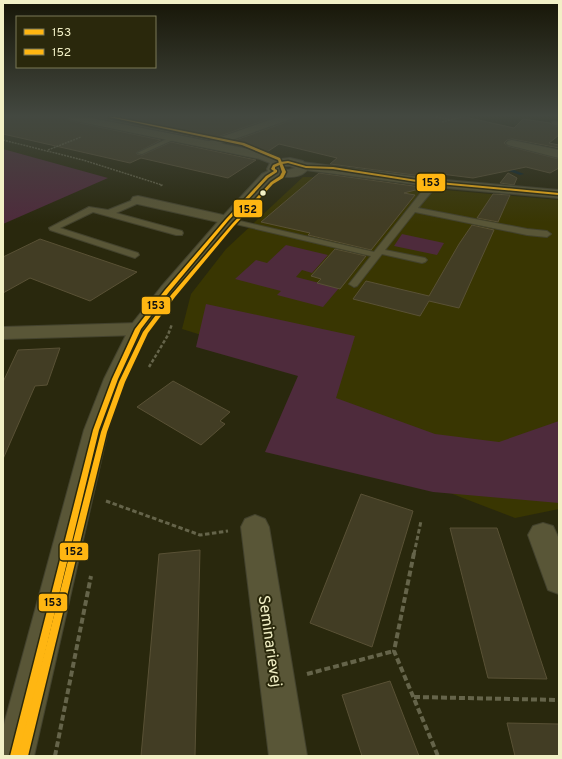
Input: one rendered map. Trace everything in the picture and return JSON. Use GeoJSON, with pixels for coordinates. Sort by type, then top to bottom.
{"type":"FeatureCollection","features":[{"type":"Feature","properties":{"kind":"street"},"geometry":{"type":"LineString","coordinates":[[242,152],[277,167],[298,170],[357,173],[435,183],[559,194]]}},
{"type":"Feature","properties":{"kind":"street"},"geometry":{"type":"LineString","coordinates":[[15,756],[96,430],[115,379],[138,329],[166,291],[227,220],[277,167]]}},
{"type":"Feature","properties":{"kind":"street"},"geometry":{"type":"LineString","coordinates":[[249,197],[268,189],[298,170]]}},
{"type":"Feature","properties":{"kind":"street"},"geometry":{"type":"LineString","coordinates":[[138,200],[227,220]]}},
{"type":"Feature","properties":{"kind":"street"},"geometry":{"type":"LineString","coordinates":[[3,333],[138,329]]}},
{"type":"Feature","properties":{"kind":"street","name":"Seminarievej"},"geometry":{"type":"LineString","coordinates":[[255,527],[288,756]]}},
{"type":"Feature","properties":{"kind":"street"},"geometry":{"type":"LineString","coordinates":[[543,535],[559,580]]}},
{"type":"Feature","properties":{"kind":"lane"},"geometry":{"type":"LineString","coordinates":[[354,284],[435,183]]}},
{"type":"Feature","properties":{"kind":"lane"},"geometry":{"type":"LineString","coordinates":[[109,213],[138,200]]}},
{"type":"Feature","properties":{"kind":"lane"},"geometry":{"type":"LineString","coordinates":[[135,255],[53,228],[92,209],[179,233]]}},
{"type":"Feature","properties":{"kind":"lane"},"geometry":{"type":"LineString","coordinates":[[413,209],[547,234]]}},
{"type":"Feature","properties":{"kind":"lane"},"geometry":{"type":"LineString","coordinates":[[227,220],[378,253],[422,260]]}},
{"type":"Feature","properties":{"kind":"path"},"geometry":{"type":"LineString","coordinates":[[55,152],[136,175],[162,185],[138,200]]}},
{"type":"Feature","properties":{"kind":"path"},"geometry":{"type":"LineString","coordinates":[[148,369],[168,335],[173,320]]}},
{"type":"Feature","properties":{"kind":"path"},"geometry":{"type":"LineString","coordinates":[[105,509],[108,494]]}},
{"type":"Feature","properties":{"kind":"path"},"geometry":{"type":"LineString","coordinates":[[106,501],[200,535],[255,527]]}},
{"type":"Feature","properties":{"kind":"path"},"geometry":{"type":"LineString","coordinates":[[421,521],[394,651],[438,756]]}},
{"type":"Feature","properties":{"kind":"path"},"geometry":{"type":"LineString","coordinates":[[55,756],[92,571]]}},
{"type":"Feature","properties":{"kind":"path"},"geometry":{"type":"LineString","coordinates":[[277,682],[394,651]]}},
{"type":"Feature","properties":{"kind":"path"},"geometry":{"type":"LineString","coordinates":[[414,697],[559,700]]}},
{"type":"Feature","properties":{"kind":"shaded area"},"geometry":{"type":"Polygon","coordinates":[[[3,152],[15,152],[108,178],[3,224],[3,152]]]}},
{"type":"Feature","properties":{"kind":"shaded area"},"geometry":{"type":"Polygon","coordinates":[[[303,177],[354,178],[445,190],[559,200],[559,509],[515,518],[281,428],[311,369],[182,329],[191,294],[226,249],[303,177]]]}},
{"type":"Feature","properties":{"kind":"shaded area"},"geometry":{"type":"Polygon","coordinates":[[[402,234],[444,243],[437,255],[394,246],[402,234]]]}},
{"type":"Feature","properties":{"kind":"shaded area"},"geometry":{"type":"Polygon","coordinates":[[[286,245],[328,255],[312,273],[302,270],[296,277],[339,288],[323,307],[277,295],[281,291],[235,279],[256,260],[267,263],[286,245]]]}},
{"type":"Feature","properties":{"kind":"shaded area"},"geometry":{"type":"Polygon","coordinates":[[[206,304],[355,336],[336,398],[435,434],[499,442],[559,421],[559,503],[433,492],[265,452],[298,376],[196,347],[206,304]]]}},
{"type":"Feature","properties":{"kind":"building"},"geometry":{"type":"Polygon","coordinates":[[[84,152],[137,152],[137,154],[142,155],[148,152],[220,152],[256,160],[228,178],[141,158],[130,163],[84,152]]]}},
{"type":"Feature","properties":{"kind":"building"},"geometry":{"type":"Polygon","coordinates":[[[314,152],[533,152],[559,159],[559,168],[550,173],[526,167],[473,178],[433,173],[429,177],[330,164],[337,158],[314,152]]]}},
{"type":"Feature","properties":{"kind":"building"},"geometry":{"type":"Polygon","coordinates":[[[319,173],[421,187],[419,189],[404,193],[415,195],[371,250],[308,235],[310,233],[261,222],[319,173]]]}},
{"type":"Feature","properties":{"kind":"building"},"geometry":{"type":"Polygon","coordinates":[[[508,173],[517,178],[514,185],[500,183],[508,173]]]}},
{"type":"Feature","properties":{"kind":"building"},"geometry":{"type":"Polygon","coordinates":[[[493,194],[510,195],[498,222],[477,218],[493,194]]]}},
{"type":"Feature","properties":{"kind":"building"},"geometry":{"type":"Polygon","coordinates":[[[472,225],[494,230],[459,308],[429,301],[420,316],[353,299],[366,281],[429,296],[459,244],[472,225]]]}},
{"type":"Feature","properties":{"kind":"building"},"geometry":{"type":"Polygon","coordinates":[[[40,239],[137,272],[90,301],[30,278],[3,293],[3,257],[40,239]]]}},
{"type":"Feature","properties":{"kind":"building"},"geometry":{"type":"Polygon","coordinates":[[[335,249],[366,256],[340,289],[317,283],[321,279],[311,276],[335,249]]]}},
{"type":"Feature","properties":{"kind":"building"},"geometry":{"type":"Polygon","coordinates":[[[60,348],[47,385],[35,386],[3,459],[3,382],[18,350],[60,348]]]}},
{"type":"Feature","properties":{"kind":"building"},"geometry":{"type":"Polygon","coordinates":[[[173,381],[230,412],[220,421],[225,424],[201,445],[137,407],[173,381]]]}},
{"type":"Feature","properties":{"kind":"building"},"geometry":{"type":"Polygon","coordinates":[[[361,494],[413,511],[372,647],[310,623],[361,494]]]}},
{"type":"Feature","properties":{"kind":"building"},"geometry":{"type":"Polygon","coordinates":[[[450,528],[497,528],[547,679],[488,678],[450,528]]]}},
{"type":"Feature","properties":{"kind":"building"},"geometry":{"type":"Polygon","coordinates":[[[200,550],[195,756],[141,756],[159,554],[200,550]]]}},
{"type":"Feature","properties":{"kind":"building"},"geometry":{"type":"Polygon","coordinates":[[[390,681],[419,756],[362,756],[342,695],[390,681]]]}},
{"type":"Feature","properties":{"kind":"building"},"geometry":{"type":"Polygon","coordinates":[[[507,723],[559,724],[559,756],[515,756],[507,723]]]}},
{"type":"Feature","properties":{"kind":"waterway"},"geometry":{"type":"LineString","coordinates":[[502,167],[522,174]]}},
{"type":"Feature","properties":{"kind":"transit line","name":"152"},"geometry":{"type":"LineString","coordinates":[[23,756],[104,432],[122,382],[145,333],[173,296],[233,225],[272,183],[282,177],[284,172],[279,159],[263,152]]}},
{"type":"Feature","properties":{"kind":"transit line","name":"153"},"geometry":{"type":"LineString","coordinates":[[15,756],[96,430],[115,379],[138,329],[167,291],[227,220],[267,177],[276,171],[273,169],[274,166],[288,162],[306,167],[333,168],[417,181],[559,194]]}}]}
